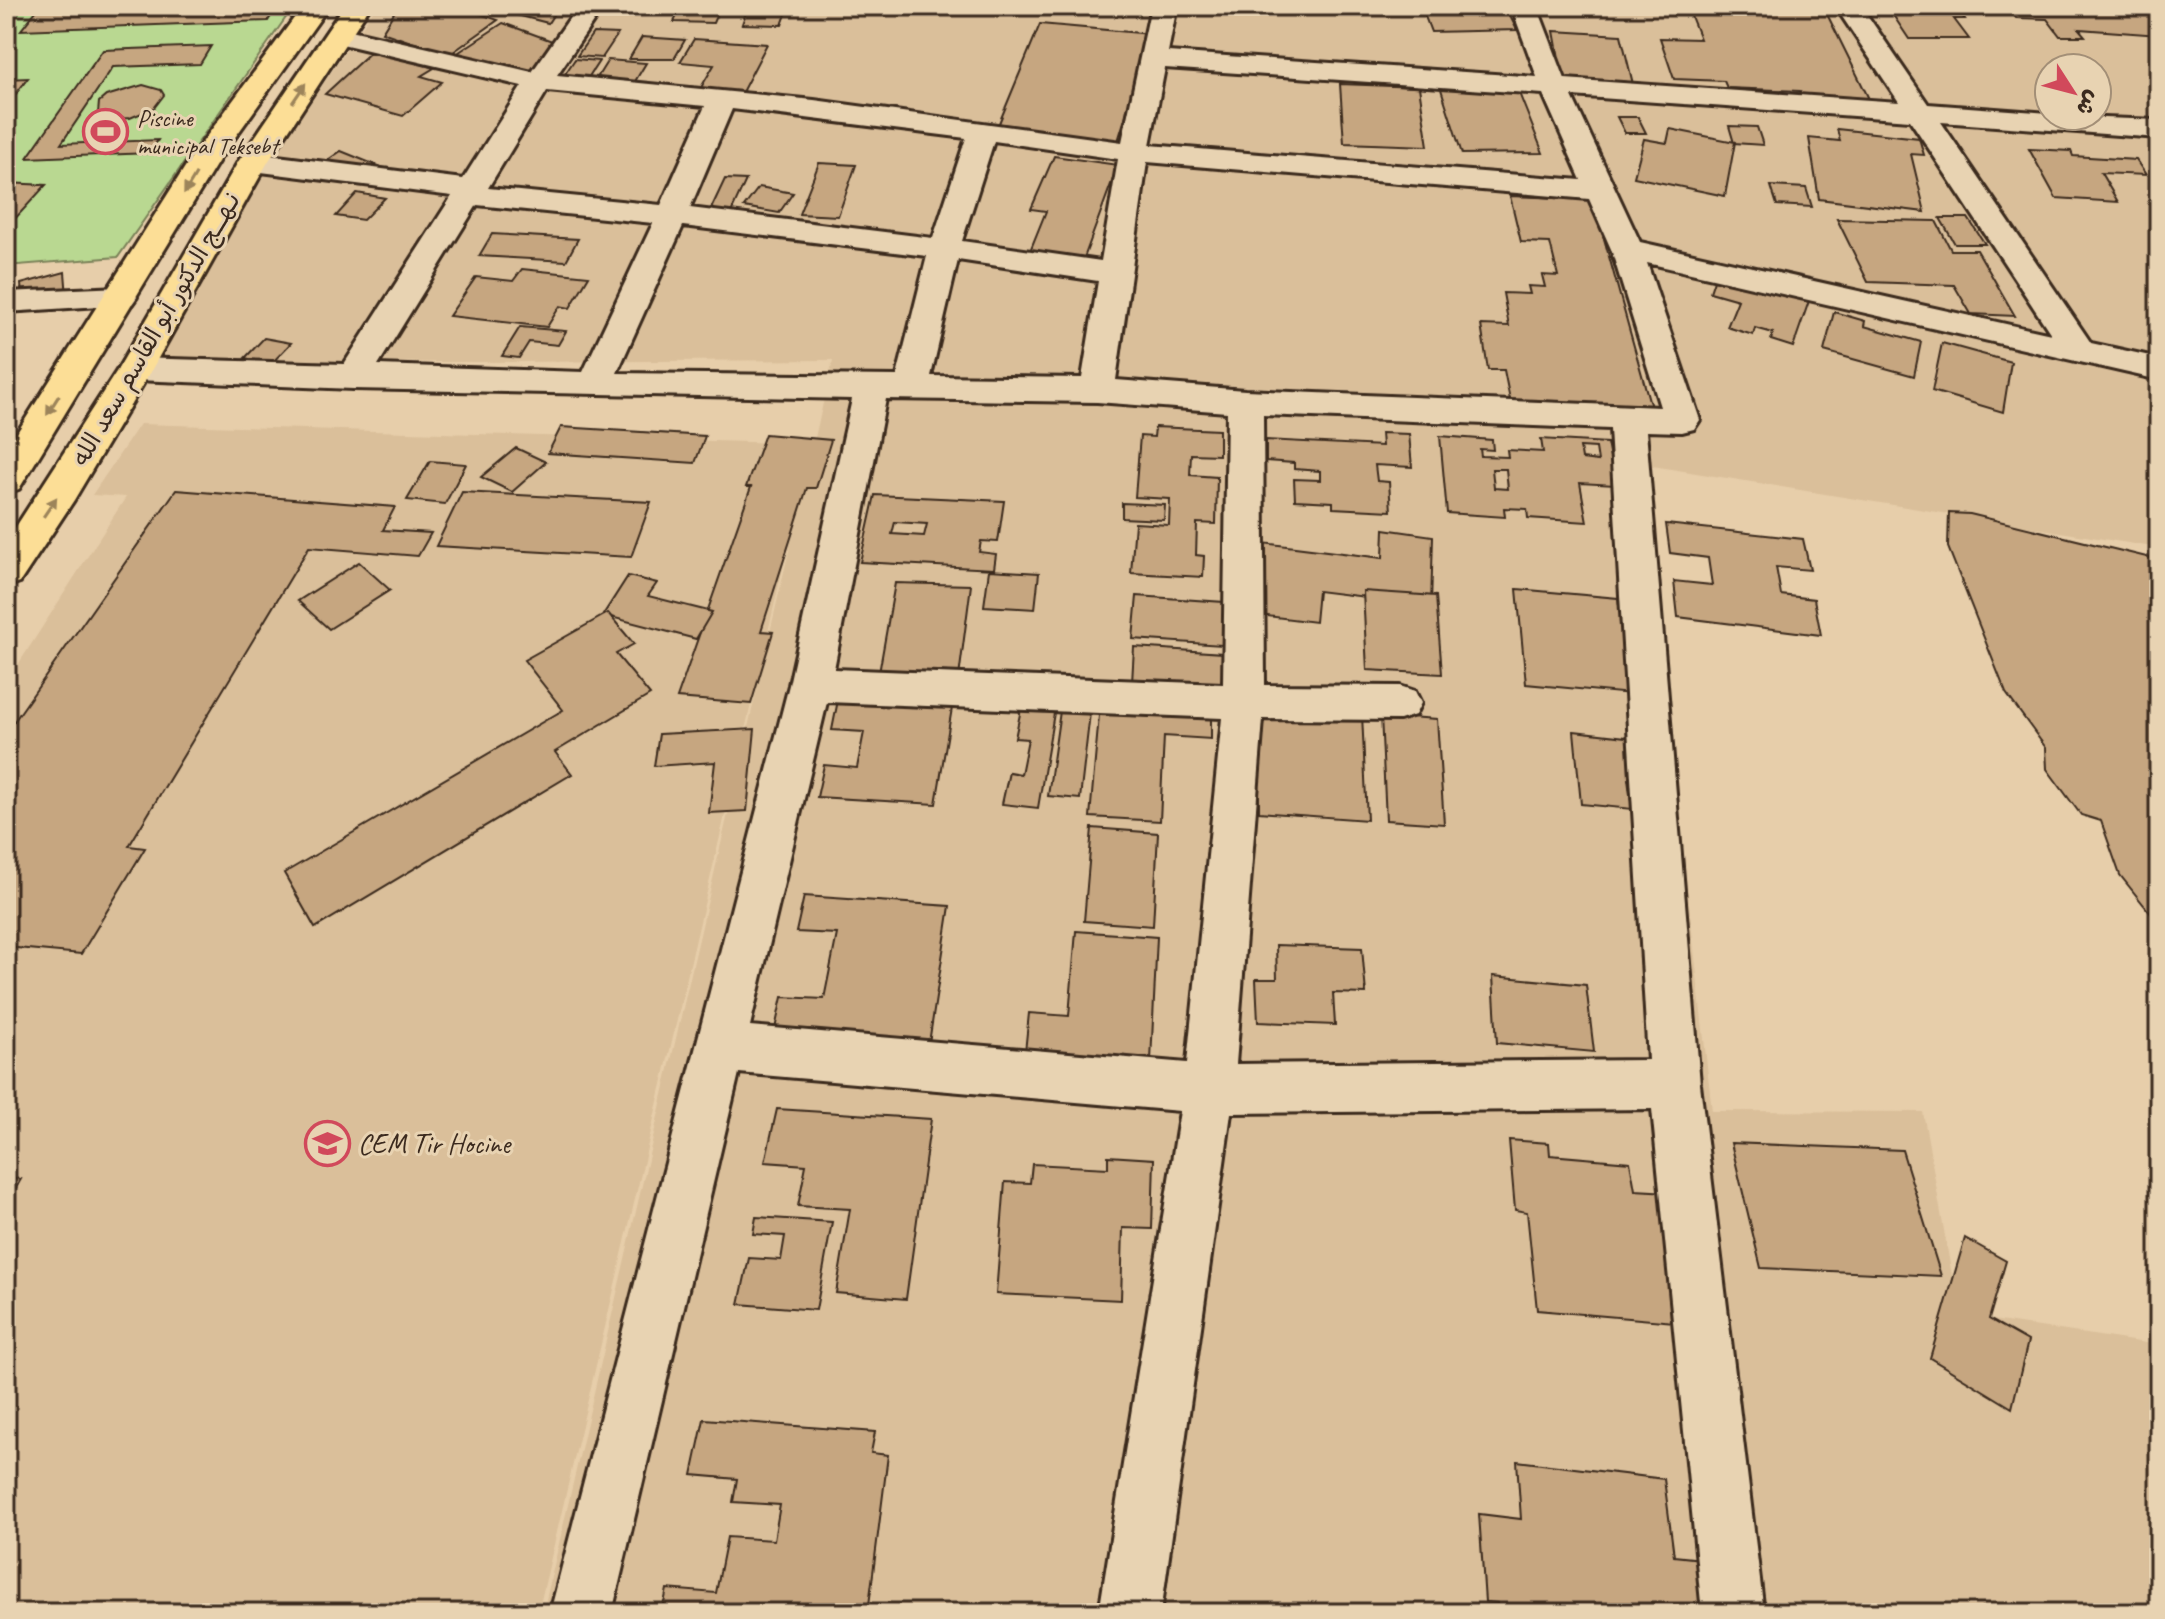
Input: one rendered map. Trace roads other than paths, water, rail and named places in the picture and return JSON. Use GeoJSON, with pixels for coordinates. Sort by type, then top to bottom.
{"type":"FeatureCollection","features":[{"type":"Feature","properties":{"kind":"main road","name":"نـهـــج الدكتور أبو القاسم سعد الله"},"geometry":{"type":"LineString","coordinates":[[6,480],[207,156],[316,6]]}},
{"type":"Feature","properties":{"kind":"main road","name":"نـهـــج الدكتور أبو القاسم سعد الله"},"geometry":{"type":"LineString","coordinates":[[6,572],[61,491],[135,369],[253,162],[357,6]]}},
{"type":"Feature","properties":{"kind":"street"},"geometry":{"type":"LineString","coordinates":[[353,378],[539,82],[591,6]]}},
{"type":"Feature","properties":{"kind":"street"},"geometry":{"type":"LineString","coordinates":[[1097,390],[1134,152],[1164,6]]}},
{"type":"Feature","properties":{"kind":"street"},"geometry":{"type":"LineString","coordinates":[[135,369],[594,384],[1097,390],[1245,402],[1682,420],[1627,249],[1554,87],[1524,6]]}},
{"type":"Feature","properties":{"kind":"street"},"geometry":{"type":"LineString","coordinates":[[1848,6],[2079,350]]}},
{"type":"Feature","properties":{"kind":"street"},"geometry":{"type":"LineString","coordinates":[[338,35],[539,82],[722,99],[1134,152],[1602,191]]}},
{"type":"Feature","properties":{"kind":"street"},"geometry":{"type":"LineString","coordinates":[[1154,59],[2159,129]]}},
{"type":"Feature","properties":{"kind":"street"},"geometry":{"type":"LineString","coordinates":[[594,384],[674,214],[722,99]]}},
{"type":"Feature","properties":{"kind":"street"},"geometry":{"type":"LineString","coordinates":[[581,1613],[718,1047],[810,685],[891,389],[945,247],[983,131]]}},
{"type":"Feature","properties":{"kind":"street"},"geometry":{"type":"LineString","coordinates":[[253,162],[470,192],[945,247],[1113,273]]}},
{"type":"Feature","properties":{"kind":"street"},"geometry":{"type":"LineString","coordinates":[[1627,249],[2159,369]]}},
{"type":"Feature","properties":{"kind":"street"},"geometry":{"type":"LineString","coordinates":[[6,302],[121,297]]}},
{"type":"Feature","properties":{"kind":"street"},"geometry":{"type":"LineString","coordinates":[[1130,1613],[1209,1089],[1244,702],[1245,402]]}},
{"type":"Feature","properties":{"kind":"street"},"geometry":{"type":"LineString","coordinates":[[1627,419],[1675,1084],[1733,1613]]}},
{"type":"Feature","properties":{"kind":"street"},"geometry":{"type":"LineString","coordinates":[[810,685],[1244,702],[1400,703]]}},
{"type":"Feature","properties":{"kind":"street"},"geometry":{"type":"LineString","coordinates":[[718,1047],[1209,1089],[1675,1084]]}},
{"type":"Feature","properties":{"kind":"place","name":"Piscine municipal Teksebt"},"geometry":{"type":"Point","coordinates":[106,132]}},
{"type":"Feature","properties":{"kind":"place","name":"CEM Tir Hocine"},"geometry":{"type":"Point","coordinates":[327,1143]}}]}
